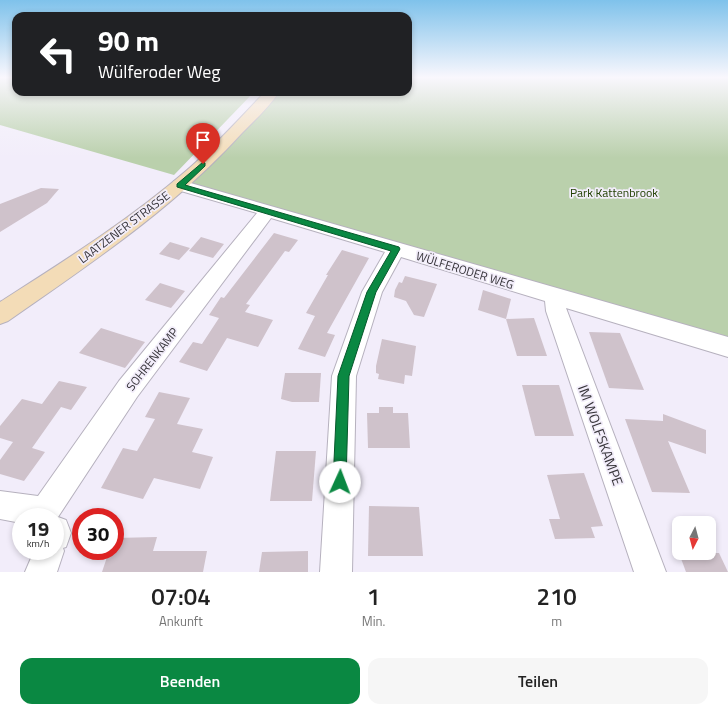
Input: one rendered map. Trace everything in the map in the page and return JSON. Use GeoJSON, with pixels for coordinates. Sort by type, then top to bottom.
{"type":"FeatureCollection","features":[{"type":"Feature","properties":{"kind":"main road","name":"LAATZENER STRASSE"},"geometry":{"type":"LineString","coordinates":[[0,314],[99,247],[180,185],[215,154],[260,105]]}},
{"type":"Feature","properties":{"kind":"street","name":"WÜLFERODER WEG"},"geometry":{"type":"LineString","coordinates":[[180,185],[267,212],[728,347]]}},
{"type":"Feature","properties":{"kind":"street","name":"SOHRENKAMP"},"geometry":{"type":"LineString","coordinates":[[60,508],[128,389],[267,212]]}},
{"type":"Feature","properties":{"kind":"street"},"geometry":{"type":"LineString","coordinates":[[336,572],[344,376],[372,292],[396,249]]}},
{"type":"Feature","properties":{"kind":"street","name":"IM WOLFSKAMPE"},"geometry":{"type":"LineString","coordinates":[[555,297],[556,310],[650,572]]}},
{"type":"Feature","properties":{"kind":"street"},"geometry":{"type":"LineString","coordinates":[[0,505],[12,509]]}},
{"type":"Feature","properties":{"kind":"street"},"geometry":{"type":"LineString","coordinates":[[41,572],[46,560]]}},
{"type":"Feature","properties":{"kind":"green space"},"geometry":{"type":"Polygon","coordinates":[[[0,105],[242,105],[174,175],[0,125],[0,105]]]}},
{"type":"Feature","properties":{"kind":"green space","name":"Park Kattenbrook"},"geometry":{"type":"Polygon","coordinates":[[[259,105],[728,105],[728,343],[180,185],[259,105]]]}},
{"type":"Feature","properties":{"kind":"building"},"geometry":{"type":"Polygon","coordinates":[[[41,188],[59,189],[47,203],[0,232],[0,204],[41,188]]]}},
{"type":"Feature","properties":{"kind":"building"},"geometry":{"type":"Polygon","coordinates":[[[274,233],[298,240],[289,252],[285,251],[246,304],[250,305],[245,312],[273,320],[258,347],[227,338],[207,371],[179,362],[193,342],[202,344],[219,318],[209,315],[221,297],[224,298],[274,233]]]}},
{"type":"Feature","properties":{"kind":"building"},"geometry":{"type":"Polygon","coordinates":[[[201,237],[224,244],[213,258],[189,251],[201,237]]]}},
{"type":"Feature","properties":{"kind":"building"},"geometry":{"type":"Polygon","coordinates":[[[170,242],[190,248],[179,260],[159,254],[170,242]]]}},
{"type":"Feature","properties":{"kind":"building"},"geometry":{"type":"Polygon","coordinates":[[[342,250],[369,258],[327,333],[335,335],[325,357],[298,349],[315,316],[306,313],[328,275],[326,275],[342,250]]]}},
{"type":"Feature","properties":{"kind":"building"},"geometry":{"type":"Polygon","coordinates":[[[405,276],[437,284],[424,317],[414,315],[406,301],[394,297],[395,290],[399,282],[402,283],[405,276]]]}},
{"type":"Feature","properties":{"kind":"building"},"geometry":{"type":"Polygon","coordinates":[[[160,283],[185,291],[171,308],[145,300],[160,283]]]}},
{"type":"Feature","properties":{"kind":"building"},"geometry":{"type":"Polygon","coordinates":[[[483,290],[511,299],[506,319],[478,310],[483,290]]]}},
{"type":"Feature","properties":{"kind":"building"},"geometry":{"type":"Polygon","coordinates":[[[534,318],[547,356],[517,356],[506,319],[534,318]]]}},
{"type":"Feature","properties":{"kind":"building"},"geometry":{"type":"Polygon","coordinates":[[[101,328],[145,342],[125,368],[79,353],[101,328]]]}},
{"type":"Feature","properties":{"kind":"building"},"geometry":{"type":"Polygon","coordinates":[[[589,332],[620,333],[644,390],[609,388],[589,332]]]}},
{"type":"Feature","properties":{"kind":"building"},"geometry":{"type":"Polygon","coordinates":[[[382,339],[416,346],[412,376],[405,375],[404,384],[378,379],[379,374],[376,373],[376,366],[382,339]]]}},
{"type":"Feature","properties":{"kind":"building"},"geometry":{"type":"Polygon","coordinates":[[[285,373],[321,373],[319,402],[292,402],[281,399],[285,373]]]}},
{"type":"Feature","properties":{"kind":"building"},"geometry":{"type":"Polygon","coordinates":[[[59,381],[87,387],[71,410],[61,407],[32,448],[45,452],[24,481],[0,474],[0,460],[13,442],[0,438],[0,426],[22,399],[42,404],[59,381]]]}},
{"type":"Feature","properties":{"kind":"building"},"geometry":{"type":"Polygon","coordinates":[[[522,385],[559,385],[574,436],[535,436],[522,385]]]}},
{"type":"Feature","properties":{"kind":"building"},"geometry":{"type":"Polygon","coordinates":[[[159,392],[190,398],[177,424],[203,429],[192,452],[213,457],[200,489],[154,478],[143,499],[101,488],[123,448],[137,451],[155,419],[145,417],[159,392]]]}},
{"type":"Feature","properties":{"kind":"building"},"geometry":{"type":"Polygon","coordinates":[[[379,407],[393,407],[393,413],[408,413],[410,448],[368,448],[367,413],[379,413],[379,407]]]}},
{"type":"Feature","properties":{"kind":"building"},"geometry":{"type":"Polygon","coordinates":[[[663,414],[706,430],[706,454],[668,441],[690,493],[652,492],[625,419],[663,421],[663,414]]]}},
{"type":"Feature","properties":{"kind":"building"},"geometry":{"type":"Polygon","coordinates":[[[276,451],[316,451],[312,501],[270,501],[276,451]]]}},
{"type":"Feature","properties":{"kind":"building"},"geometry":{"type":"Polygon","coordinates":[[[584,473],[603,526],[591,527],[595,538],[555,539],[549,519],[560,519],[547,475],[584,473]]]}},
{"type":"Feature","properties":{"kind":"building"},"geometry":{"type":"Polygon","coordinates":[[[369,506],[419,507],[423,556],[368,556],[369,506]]]}},
{"type":"Feature","properties":{"kind":"building"},"geometry":{"type":"Polygon","coordinates":[[[157,537],[153,551],[207,551],[203,572],[102,572],[106,560],[124,560],[124,538],[157,537]]]}},
{"type":"Feature","properties":{"kind":"building"},"geometry":{"type":"Polygon","coordinates":[[[308,551],[308,572],[259,572],[262,552],[308,551]]]}},
{"type":"Feature","properties":{"kind":"building"},"geometry":{"type":"Polygon","coordinates":[[[716,553],[719,553],[728,572],[686,572],[682,560],[716,560],[716,553]]]}},
{"type":"Feature","properties":{"kind":"route"},"geometry":{"type":"LineString","coordinates":[[203,164],[180,185],[396,249],[372,292],[344,376],[340,482]]}}]}
